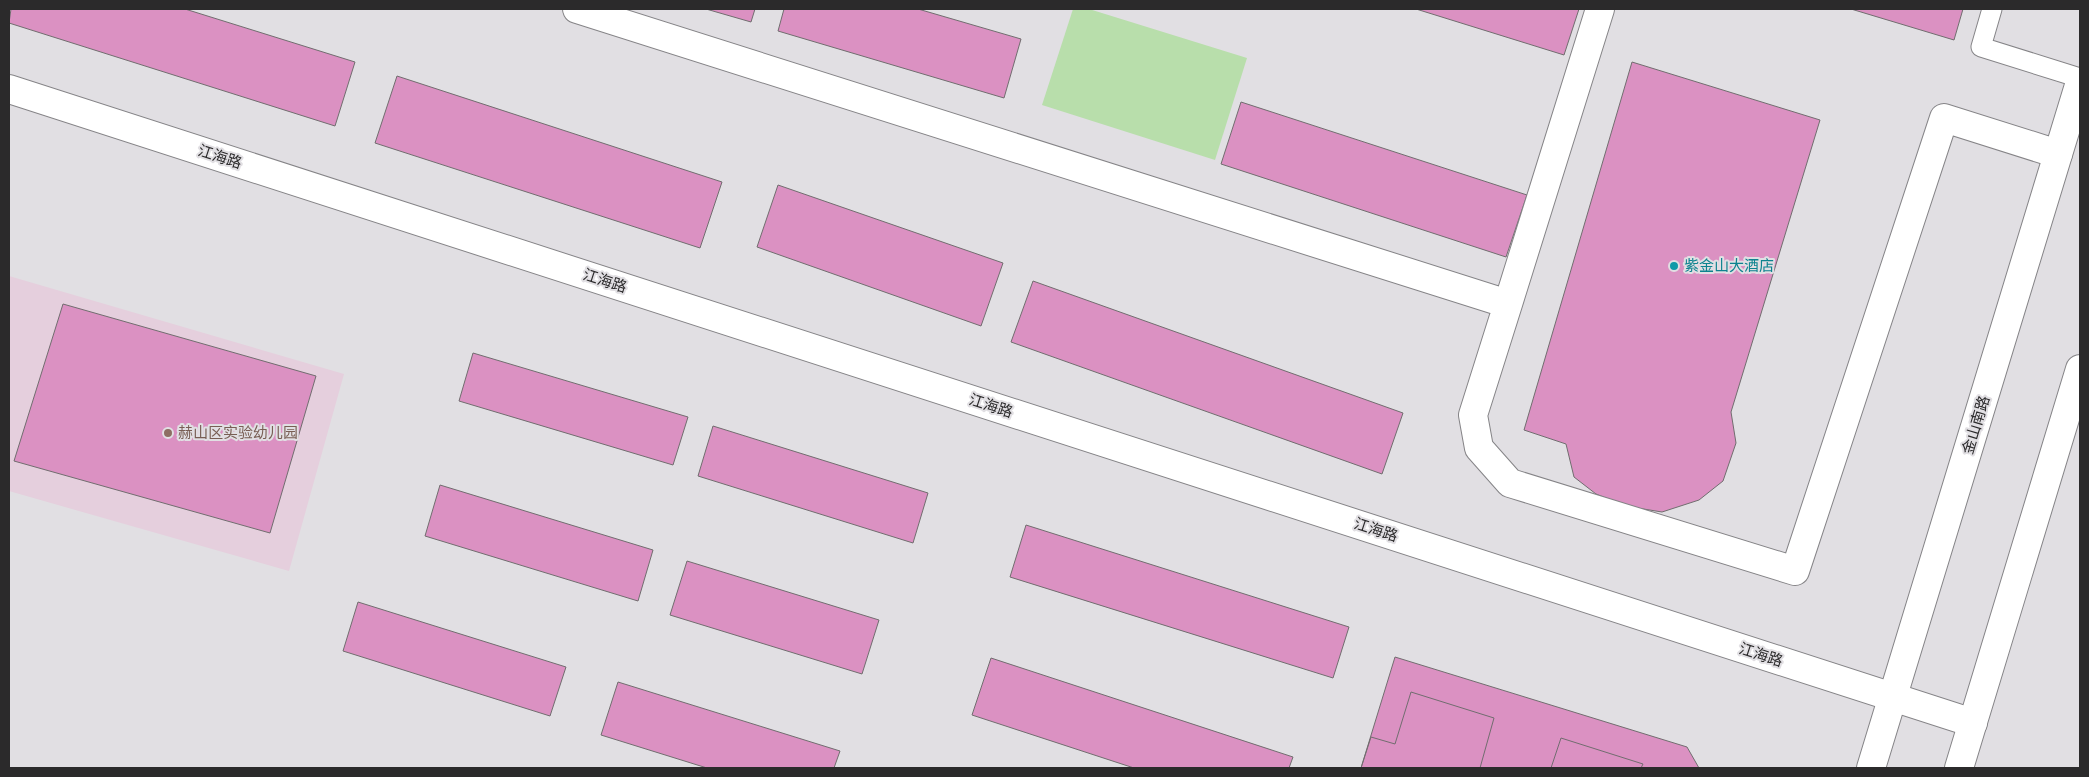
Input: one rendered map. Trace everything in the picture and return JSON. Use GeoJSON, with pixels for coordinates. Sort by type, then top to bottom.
{"type":"FeatureCollection","features":[{"type":"Feature","properties":{"kind":"main road"},"geometry":{"type":"LineString","coordinates":[[577,9],[1508,304]]}},
{"type":"Feature","properties":{"kind":"main road"},"geometry":{"type":"LineString","coordinates":[[1600,9],[1473,415],[1479,448],[1510,483],[1795,571],[1944,118],[2058,154]]}},
{"type":"Feature","properties":{"kind":"main road","name":"金山南路"},"geometry":{"type":"LineString","coordinates":[[1871,768],[2080,80]]}},
{"type":"Feature","properties":{"kind":"main road","name":"江海路"},"geometry":{"type":"LineString","coordinates":[[9,89],[1972,723]]}},
{"type":"Feature","properties":{"kind":"main road"},"geometry":{"type":"LineString","coordinates":[[1959,768],[2080,369]]}},
{"type":"Feature","properties":{"kind":"lane"},"geometry":{"type":"LineString","coordinates":[[1992,9],[1981,47],[2080,80]]}},
{"type":"Feature","properties":{"kind":"shaded area","name":"赫山区实验幼儿园"},"geometry":{"type":"Polygon","coordinates":[[[9,276],[344,374],[289,571],[9,491],[9,276]]]}},
{"type":"Feature","properties":{"kind":"green space"},"geometry":{"type":"Polygon","coordinates":[[[1073,9],[1089,9],[1247,58],[1215,160],[1042,105],[1073,9]]]}},
{"type":"Feature","properties":{"kind":"building"},"geometry":{"type":"Polygon","coordinates":[[[11,9],[185,9],[355,62],[335,126],[9,23],[11,9]]]}},
{"type":"Feature","properties":{"kind":"building"},"geometry":{"type":"Polygon","coordinates":[[[706,9],[755,9],[751,22],[706,9]]]}},
{"type":"Feature","properties":{"kind":"building"},"geometry":{"type":"Polygon","coordinates":[[[784,9],[918,9],[1021,39],[1004,98],[778,31],[784,9]]]}},
{"type":"Feature","properties":{"kind":"building"},"geometry":{"type":"Polygon","coordinates":[[[1416,9],[1579,9],[1564,55],[1416,9]]]}},
{"type":"Feature","properties":{"kind":"building"},"geometry":{"type":"Polygon","coordinates":[[[1851,9],[1963,9],[1954,40],[1851,9]]]}},
{"type":"Feature","properties":{"kind":"building","name":"紫金山大酒店"},"geometry":{"type":"Polygon","coordinates":[[[1632,62],[1820,120],[1731,412],[1736,443],[1723,481],[1699,500],[1662,512],[1625,506],[1596,494],[1574,477],[1566,444],[1524,430],[1632,62]]]}},
{"type":"Feature","properties":{"kind":"building"},"geometry":{"type":"Polygon","coordinates":[[[397,76],[722,182],[700,248],[375,143],[397,76]]]}},
{"type":"Feature","properties":{"kind":"building"},"geometry":{"type":"Polygon","coordinates":[[[1241,102],[1527,195],[1506,257],[1221,164],[1241,102]]]}},
{"type":"Feature","properties":{"kind":"building"},"geometry":{"type":"Polygon","coordinates":[[[778,185],[1003,263],[981,326],[757,247],[778,185]]]}},
{"type":"Feature","properties":{"kind":"building"},"geometry":{"type":"Polygon","coordinates":[[[1033,281],[1403,413],[1382,474],[1011,342],[1033,281]]]}},
{"type":"Feature","properties":{"kind":"building","name":"赫山区实验幼儿园"},"geometry":{"type":"Polygon","coordinates":[[[63,304],[316,376],[270,533],[14,461],[63,304]]]}},
{"type":"Feature","properties":{"kind":"building"},"geometry":{"type":"Polygon","coordinates":[[[473,353],[688,417],[673,465],[459,401],[473,353]]]}},
{"type":"Feature","properties":{"kind":"building"},"geometry":{"type":"Polygon","coordinates":[[[713,426],[928,493],[913,543],[698,476],[713,426]]]}},
{"type":"Feature","properties":{"kind":"building"},"geometry":{"type":"Polygon","coordinates":[[[440,485],[653,550],[638,601],[425,536],[440,485]]]}},
{"type":"Feature","properties":{"kind":"building"},"geometry":{"type":"Polygon","coordinates":[[[1026,525],[1349,627],[1333,678],[1010,577],[1026,525]]]}},
{"type":"Feature","properties":{"kind":"building"},"geometry":{"type":"Polygon","coordinates":[[[687,561],[879,620],[862,674],[670,615],[687,561]]]}},
{"type":"Feature","properties":{"kind":"building"},"geometry":{"type":"Polygon","coordinates":[[[358,602],[566,667],[550,716],[343,651],[358,602]]]}},
{"type":"Feature","properties":{"kind":"building"},"geometry":{"type":"Polygon","coordinates":[[[1395,657],[1687,747],[1699,768],[1361,768],[1395,657]]]}},
{"type":"Feature","properties":{"kind":"building"},"geometry":{"type":"Polygon","coordinates":[[[991,658],[1293,757],[1289,768],[1134,768],[972,715],[991,658]]]}},
{"type":"Feature","properties":{"kind":"building"},"geometry":{"type":"Polygon","coordinates":[[[618,682],[840,751],[834,768],[707,768],[601,735],[618,682]]]}},
{"type":"Feature","properties":{"kind":"building"},"geometry":{"type":"Polygon","coordinates":[[[1411,692],[1494,718],[1480,768],[1361,768],[1371,737],[1395,744],[1411,692]]]}},
{"type":"Feature","properties":{"kind":"building"},"geometry":{"type":"Polygon","coordinates":[[[1561,738],[1643,764],[1641,768],[1551,768],[1561,738]]]}},
{"type":"Feature","properties":{"kind":"place","name":"紫金山大酒店"},"geometry":{"type":"Point","coordinates":[1674,266]}},
{"type":"Feature","properties":{"kind":"place","name":"赫山区实验幼儿园"},"geometry":{"type":"Point","coordinates":[168,433]}}]}
